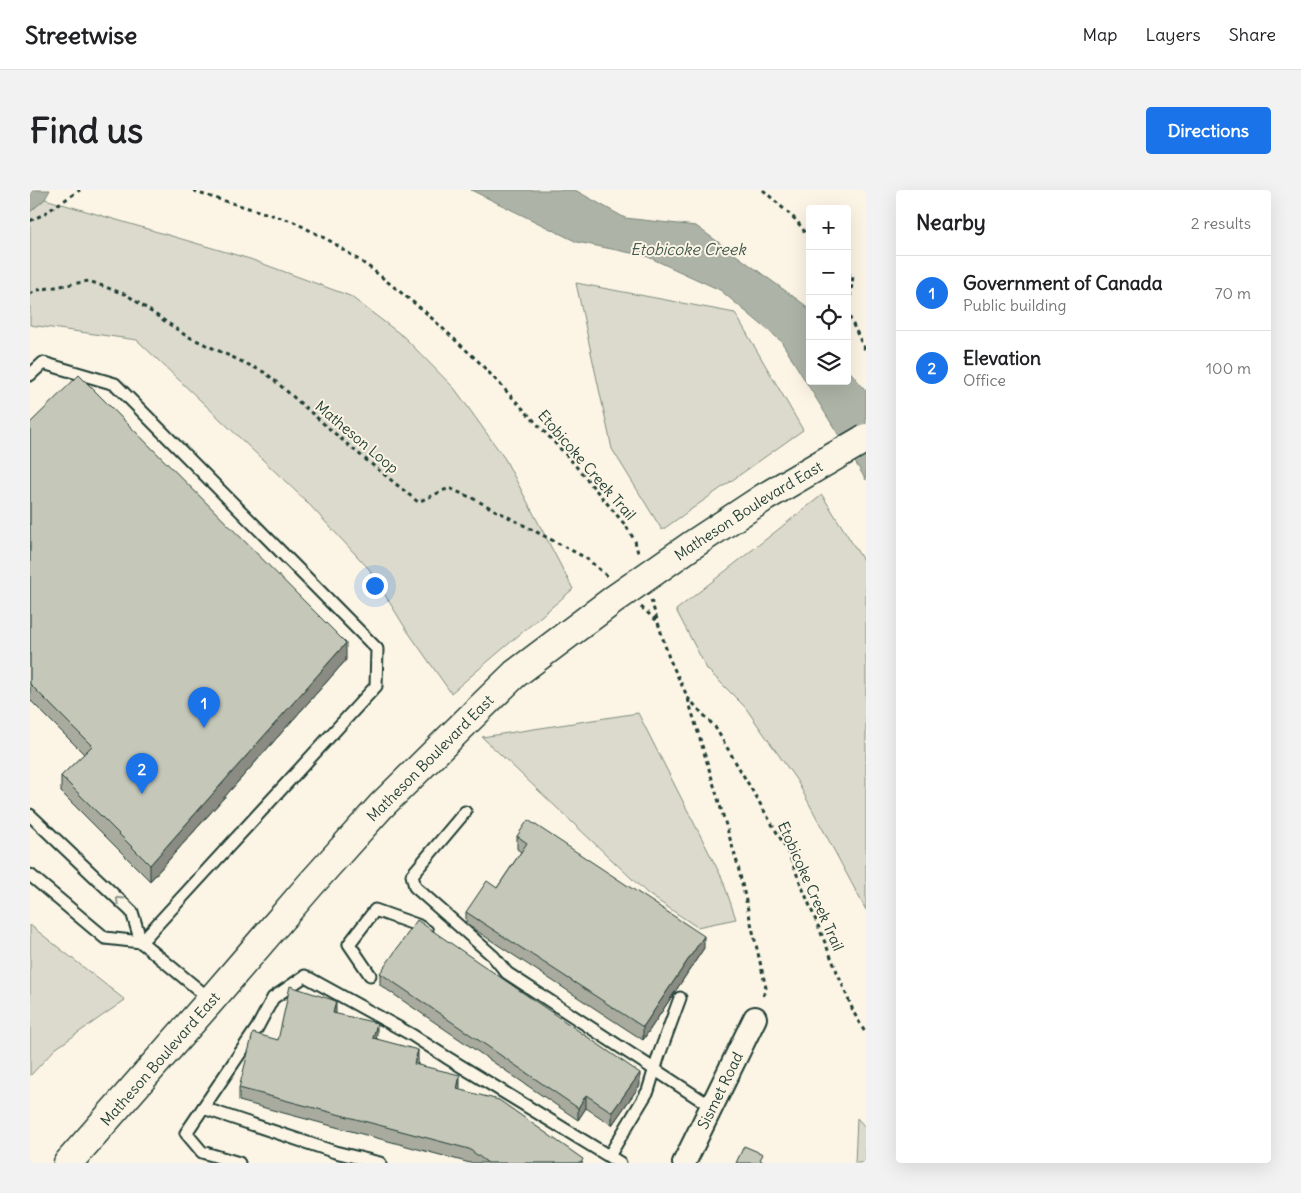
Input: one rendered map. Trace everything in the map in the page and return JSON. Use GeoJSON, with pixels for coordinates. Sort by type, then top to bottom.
{"type":"FeatureCollection","features":[{"type":"Feature","properties":{"kind":"street","name":"Matheson Boulevard East"},"geometry":{"type":"LineString","coordinates":[[68,1163],[310,884],[381,806],[515,674],[616,598],[692,545],[765,497],[866,438]]}},
{"type":"Feature","properties":{"kind":"street","name":"Sismet Road"},"geometry":{"type":"LineString","coordinates":[[684,1163],[755,1018]]}},
{"type":"Feature","properties":{"kind":"lane"},"geometry":{"type":"LineString","coordinates":[[30,375],[43,363],[115,384],[377,649],[376,686],[141,942]]}},
{"type":"Feature","properties":{"kind":"lane"},"geometry":{"type":"LineString","coordinates":[[465,812],[412,875],[415,887],[493,956],[507,973],[712,1106]]}},
{"type":"Feature","properties":{"kind":"lane"},"geometry":{"type":"LineString","coordinates":[[30,815],[132,912],[141,942]]}},
{"type":"Feature","properties":{"kind":"lane"},"geometry":{"type":"LineString","coordinates":[[30,876],[105,938],[141,942],[211,1000]]}},
{"type":"Feature","properties":{"kind":"lane"},"geometry":{"type":"LineString","coordinates":[[370,975],[349,944],[375,910],[417,925],[439,940]]}},
{"type":"Feature","properties":{"kind":"lane"},"geometry":{"type":"LineString","coordinates":[[491,971],[507,973]]}},
{"type":"Feature","properties":{"kind":"lane"},"geometry":{"type":"LineString","coordinates":[[239,1163],[202,1152],[186,1133],[257,1028],[273,998],[305,976],[412,1035],[620,1163]]}},
{"type":"Feature","properties":{"kind":"lane"},"geometry":{"type":"LineString","coordinates":[[609,1156],[648,1091],[680,998]]}},
{"type":"Feature","properties":{"kind":"lane"},"geometry":{"type":"LineString","coordinates":[[203,1108],[335,1152],[380,1163]]}},
{"type":"Feature","properties":{"kind":"path"},"geometry":{"type":"LineString","coordinates":[[30,221],[80,190]]}},
{"type":"Feature","properties":{"kind":"path","name":"Etobicoke Creek Trail"},"geometry":{"type":"LineString","coordinates":[[194,190],[198,193],[292,221],[332,242],[369,267],[424,311],[479,362],[569,458],[626,526],[635,542],[640,559]]}},
{"type":"Feature","properties":{"kind":"path"},"geometry":{"type":"LineString","coordinates":[[763,190],[796,220],[806,234]]}},
{"type":"Feature","properties":{"kind":"path"},"geometry":{"type":"LineString","coordinates":[[851,275],[853,276],[851,291]]}},
{"type":"Feature","properties":{"kind":"path","name":"Matheson Loop"},"geometry":{"type":"LineString","coordinates":[[30,294],[38,290],[89,281],[127,295],[184,335],[266,373],[348,445],[418,502],[449,488],[472,498],[586,558],[608,577]]}},
{"type":"Feature","properties":{"kind":"path"},"geometry":{"type":"LineString","coordinates":[[850,295],[848,314],[866,352]]}},
{"type":"Feature","properties":{"kind":"path","name":"Etobicoke Creek Trail"},"geometry":{"type":"LineString","coordinates":[[650,595],[669,658],[688,698],[715,728],[786,848],[854,1013],[866,1034]]}},
{"type":"Feature","properties":{"kind":"path"},"geometry":{"type":"LineString","coordinates":[[636,602],[657,622]]}},
{"type":"Feature","properties":{"kind":"path"},"geometry":{"type":"LineString","coordinates":[[688,698],[738,862],[766,988],[755,1018]]}},
{"type":"Feature","properties":{"kind":"shaded area"},"geometry":{"type":"Polygon","coordinates":[[[45,199],[250,259],[350,296],[404,337],[455,389],[505,459],[573,589],[451,693],[406,629],[369,569],[306,501],[137,340],[30,325],[30,212],[45,199]]]}},
{"type":"Feature","properties":{"kind":"shaded area"},"geometry":{"type":"Polygon","coordinates":[[[576,283],[735,313],[803,430],[662,530],[612,449],[576,283]]]}},
{"type":"Feature","properties":{"kind":"shaded area"},"geometry":{"type":"Polygon","coordinates":[[[822,495],[866,565],[866,910],[797,781],[745,707],[707,669],[676,610],[822,495]]]}},
{"type":"Feature","properties":{"kind":"shaded area"},"geometry":{"type":"Polygon","coordinates":[[[638,713],[722,878],[736,919],[697,927],[648,894],[482,737],[638,713]]]}},
{"type":"Feature","properties":{"kind":"shaded area"},"geometry":{"type":"Polygon","coordinates":[[[30,925],[125,1000],[55,1049],[30,1076],[30,925]]]}},
{"type":"Feature","properties":{"kind":"shaded area"},"geometry":{"type":"Polygon","coordinates":[[[857,1118],[866,1128],[866,1163],[855,1163],[857,1118]]]}},
{"type":"Feature","properties":{"kind":"water"},"geometry":{"type":"Polygon","coordinates":[[[30,190],[50,190],[45,199],[30,212],[30,190]]]}},
{"type":"Feature","properties":{"kind":"water","name":"Etobicoke Creek"},"geometry":{"type":"Polygon","coordinates":[[[471,190],[575,190],[625,218],[696,226],[805,305],[806,382],[781,341],[720,290],[646,256],[577,242],[471,190]]]}},
{"type":"Feature","properties":{"kind":"water","name":"Etobicoke Creek"},"geometry":{"type":"Polygon","coordinates":[[[851,373],[866,391],[866,480],[808,385],[851,385],[851,373]]]}},
{"type":"Feature","properties":{"kind":"building"},"geometry":{"type":"Polygon","coordinates":[[[79,375],[346,643],[150,865],[61,776],[92,746],[30,684],[30,423],[79,375]]]}},
{"type":"Feature","properties":{"kind":"building"},"geometry":{"type":"Polygon","coordinates":[[[528,820],[704,936],[643,1027],[466,912],[487,881],[497,888],[527,843],[517,836],[528,820]]]}},
{"type":"Feature","properties":{"kind":"building"},"geometry":{"type":"Polygon","coordinates":[[[417,920],[640,1073],[612,1112],[586,1095],[578,1108],[380,973],[417,920]]]}},
{"type":"Feature","properties":{"kind":"building"},"geometry":{"type":"Polygon","coordinates":[[[290,986],[336,1001],[333,1013],[377,1023],[373,1038],[418,1050],[414,1064],[460,1075],[457,1089],[499,1100],[583,1159],[581,1163],[488,1163],[469,1149],[239,1088],[253,1033],[278,1040],[290,986]]]}},
{"type":"Feature","properties":{"kind":"building"},"geometry":{"type":"Polygon","coordinates":[[[744,1146],[763,1154],[760,1160],[765,1163],[736,1163],[744,1146]]]}},
{"type":"Feature","properties":{"kind":"place","name":"Government of Canada"},"geometry":{"type":"Point","coordinates":[204,728]}},
{"type":"Feature","properties":{"kind":"place","name":"Elevation"},"geometry":{"type":"Point","coordinates":[142,794]}}]}
